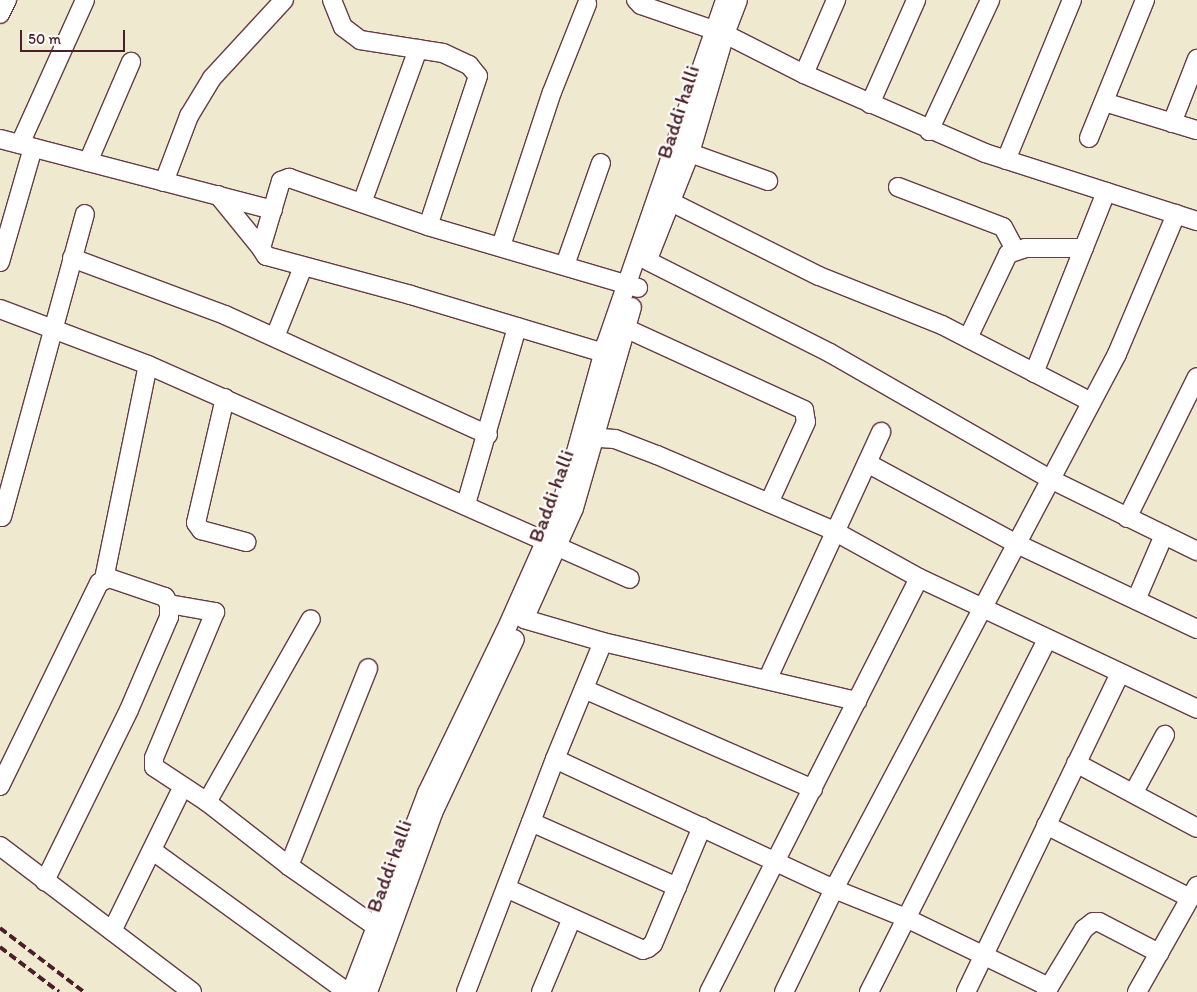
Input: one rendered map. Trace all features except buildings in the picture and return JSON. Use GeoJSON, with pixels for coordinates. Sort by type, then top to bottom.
{"type":"FeatureCollection","features":[{"type":"Feature","properties":{"kind":"street"},"geometry":{"type":"LineString","coordinates":[[0,14],[7,0]]}},
{"type":"Feature","properties":{"kind":"street"},"geometry":{"type":"LineString","coordinates":[[0,262],[27,146],[85,0]]}},
{"type":"Feature","properties":{"kind":"street"},"geometry":{"type":"LineString","coordinates":[[164,182],[189,116],[212,78],[284,0]]}},
{"type":"Feature","properties":{"kind":"street"},"geometry":{"type":"LineString","coordinates":[[332,0],[343,27],[350,34],[383,46],[418,49],[459,60],[476,72],[479,79],[428,226]]}},
{"type":"Feature","properties":{"kind":"street"},"geometry":{"type":"LineString","coordinates":[[636,0],[641,5],[720,32],[804,74],[930,131],[1006,160],[1197,221]]}},
{"type":"Feature","properties":{"kind":"street"},"geometry":{"type":"LineString","coordinates":[[725,0],[720,32],[632,286],[604,354],[589,437],[615,440],[657,455],[834,531],[919,578],[1047,640],[1197,709]]}},
{"type":"Feature","properties":{"kind":"street","name":"Baddi halli"},"geometry":{"type":"LineString","coordinates":[[368,992],[433,813],[524,619],[552,546],[625,328],[632,286],[648,260],[690,153],[720,32],[738,0]]}},
{"type":"Feature","properties":{"kind":"street"},"geometry":{"type":"LineString","coordinates":[[804,74],[836,0]]}},
{"type":"Feature","properties":{"kind":"street"},"geometry":{"type":"LineString","coordinates":[[870,104],[916,0]]}},
{"type":"Feature","properties":{"kind":"street"},"geometry":{"type":"LineString","coordinates":[[930,131],[990,0]]}},
{"type":"Feature","properties":{"kind":"street"},"geometry":{"type":"LineString","coordinates":[[1006,160],[1072,0]]}},
{"type":"Feature","properties":{"kind":"street"},"geometry":{"type":"LineString","coordinates":[[1089,138],[1146,0]]}},
{"type":"Feature","properties":{"kind":"street"},"geometry":{"type":"LineString","coordinates":[[501,246],[552,92],[587,4]]}},
{"type":"Feature","properties":{"kind":"street"},"geometry":{"type":"LineString","coordinates":[[362,203],[418,49]]}},
{"type":"Feature","properties":{"kind":"street"},"geometry":{"type":"LineString","coordinates":[[1172,122],[1197,59]]}},
{"type":"Feature","properties":{"kind":"street"},"geometry":{"type":"LineString","coordinates":[[88,162],[131,62]]}},
{"type":"Feature","properties":{"kind":"street"},"geometry":{"type":"LineString","coordinates":[[1104,102],[1197,130]]}},
{"type":"Feature","properties":{"kind":"street"},"geometry":{"type":"LineString","coordinates":[[0,139],[273,210]]}},
{"type":"Feature","properties":{"kind":"street"},"geometry":{"type":"LineString","coordinates":[[690,153],[768,180]]}},
{"type":"Feature","properties":{"kind":"street"},"geometry":{"type":"LineString","coordinates":[[565,265],[601,163]]}},
{"type":"Feature","properties":{"kind":"street"},"geometry":{"type":"LineString","coordinates":[[261,248],[284,178],[428,226],[632,286]]}},
{"type":"Feature","properties":{"kind":"street"},"geometry":{"type":"LineString","coordinates":[[898,187],[1003,227],[1015,250]]}},
{"type":"Feature","properties":{"kind":"street"},"geometry":{"type":"LineString","coordinates":[[1034,373],[1106,192]]}},
{"type":"Feature","properties":{"kind":"street"},"geometry":{"type":"LineString","coordinates":[[218,196],[266,256],[517,326],[604,354]]}},
{"type":"Feature","properties":{"kind":"street"},"geometry":{"type":"LineString","coordinates":[[671,202],[819,276],[968,338],[1091,402]]}},
{"type":"Feature","properties":{"kind":"street"},"geometry":{"type":"LineString","coordinates":[[2,517],[52,328],[85,214]]}},
{"type":"Feature","properties":{"kind":"street"},"geometry":{"type":"LineString","coordinates":[[784,992],[834,889],[1015,543],[1117,354],[1176,214]]}},
{"type":"Feature","properties":{"kind":"street"},"geometry":{"type":"LineString","coordinates":[[968,338],[1008,254],[1015,250],[1084,248]]}},
{"type":"Feature","properties":{"kind":"street"},"geometry":{"type":"LineString","coordinates":[[72,258],[225,315],[488,435]]}},
{"type":"Feature","properties":{"kind":"street"},"geometry":{"type":"LineString","coordinates":[[648,260],[830,353],[1050,479],[1197,551]]}},
{"type":"Feature","properties":{"kind":"street"},"geometry":{"type":"LineString","coordinates":[[275,337],[303,266]]}},
{"type":"Feature","properties":{"kind":"street"},"geometry":{"type":"LineString","coordinates":[[0,309],[148,365],[466,504],[552,546],[630,579]]}},
{"type":"Feature","properties":{"kind":"street"},"geometry":{"type":"LineString","coordinates":[[466,504],[488,435],[517,326]]}},
{"type":"Feature","properties":{"kind":"street"},"geometry":{"type":"LineString","coordinates":[[625,328],[804,410],[806,422],[769,503]]}},
{"type":"Feature","properties":{"kind":"street"},"geometry":{"type":"LineString","coordinates":[[0,786],[104,579],[148,365]]}},
{"type":"Feature","properties":{"kind":"street"},"geometry":{"type":"LineString","coordinates":[[1127,518],[1197,377]]}},
{"type":"Feature","properties":{"kind":"street"},"geometry":{"type":"LineString","coordinates":[[225,398],[196,523],[201,530],[246,542]]}},
{"type":"Feature","properties":{"kind":"street"},"geometry":{"type":"LineString","coordinates":[[768,678],[881,432]]}},
{"type":"Feature","properties":{"kind":"street"},"geometry":{"type":"LineString","coordinates":[[867,463],[1015,543],[1197,629]]}},
{"type":"Feature","properties":{"kind":"street"},"geometry":{"type":"LineString","coordinates":[[1136,600],[1164,536]]}},
{"type":"Feature","properties":{"kind":"street"},"geometry":{"type":"LineString","coordinates":[[351,992],[427,793],[552,546]]}},
{"type":"Feature","properties":{"kind":"street"},"geometry":{"type":"LineString","coordinates":[[45,880],[129,710],[170,617],[169,604],[165,597],[109,578],[104,579]]}},
{"type":"Feature","properties":{"kind":"street"},"geometry":{"type":"LineString","coordinates":[[709,992],[777,862],[919,578]]}},
{"type":"Feature","properties":{"kind":"street"},"geometry":{"type":"LineString","coordinates":[[169,604],[215,612],[154,758],[157,771],[207,802],[290,866],[375,926]]}},
{"type":"Feature","properties":{"kind":"street"},"geometry":{"type":"LineString","coordinates":[[207,802],[311,619]]}},
{"type":"Feature","properties":{"kind":"street"},"geometry":{"type":"LineString","coordinates":[[524,619],[603,642],[768,678],[857,701]]}},
{"type":"Feature","properties":{"kind":"street"},"geometry":{"type":"LineString","coordinates":[[869,992],[1047,640]]}},
{"type":"Feature","properties":{"kind":"street"},"geometry":{"type":"LineString","coordinates":[[466,992],[554,759],[603,642]]}},
{"type":"Feature","properties":{"kind":"street"},"geometry":{"type":"LineString","coordinates":[[290,866],[368,668]]}},
{"type":"Feature","properties":{"kind":"street"},"geometry":{"type":"LineString","coordinates":[[966,992],[1120,673]]}},
{"type":"Feature","properties":{"kind":"street"},"geometry":{"type":"LineString","coordinates":[[584,689],[813,789]]}},
{"type":"Feature","properties":{"kind":"street"},"geometry":{"type":"LineString","coordinates":[[1134,792],[1165,734]]}},
{"type":"Feature","properties":{"kind":"street"},"geometry":{"type":"LineString","coordinates":[[554,759],[834,889],[906,918],[984,954],[1048,990],[1084,929],[1093,922],[1099,922],[1159,953]]}},
{"type":"Feature","properties":{"kind":"street"},"geometry":{"type":"LineString","coordinates":[[1076,763],[1134,792],[1197,828]]}},
{"type":"Feature","properties":{"kind":"street"},"geometry":{"type":"LineString","coordinates":[[112,931],[153,851],[183,786]]}},
{"type":"Feature","properties":{"kind":"street"},"geometry":{"type":"LineString","coordinates":[[531,822],[677,887]]}},
{"type":"Feature","properties":{"kind":"street"},"geometry":{"type":"LineString","coordinates":[[1046,825],[1194,892],[1137,992]]}},
{"type":"Feature","properties":{"kind":"street"},"geometry":{"type":"LineString","coordinates":[[506,888],[643,950],[653,944],[702,827]]}},
{"type":"Feature","properties":{"kind":"street"},"geometry":{"type":"LineString","coordinates":[[0,846],[192,992]]}},
{"type":"Feature","properties":{"kind":"street"},"geometry":{"type":"LineString","coordinates":[[153,851],[346,992]]}},
{"type":"Feature","properties":{"kind":"street"},"geometry":{"type":"LineString","coordinates":[[541,992],[572,918]]}},
{"type":"Feature","properties":{"kind":"railway"},"geometry":{"type":"LineString","coordinates":[[0,928],[84,992]]}},
{"type":"Feature","properties":{"kind":"railway"},"geometry":{"type":"LineString","coordinates":[[0,947],[59,992]]}}]}
